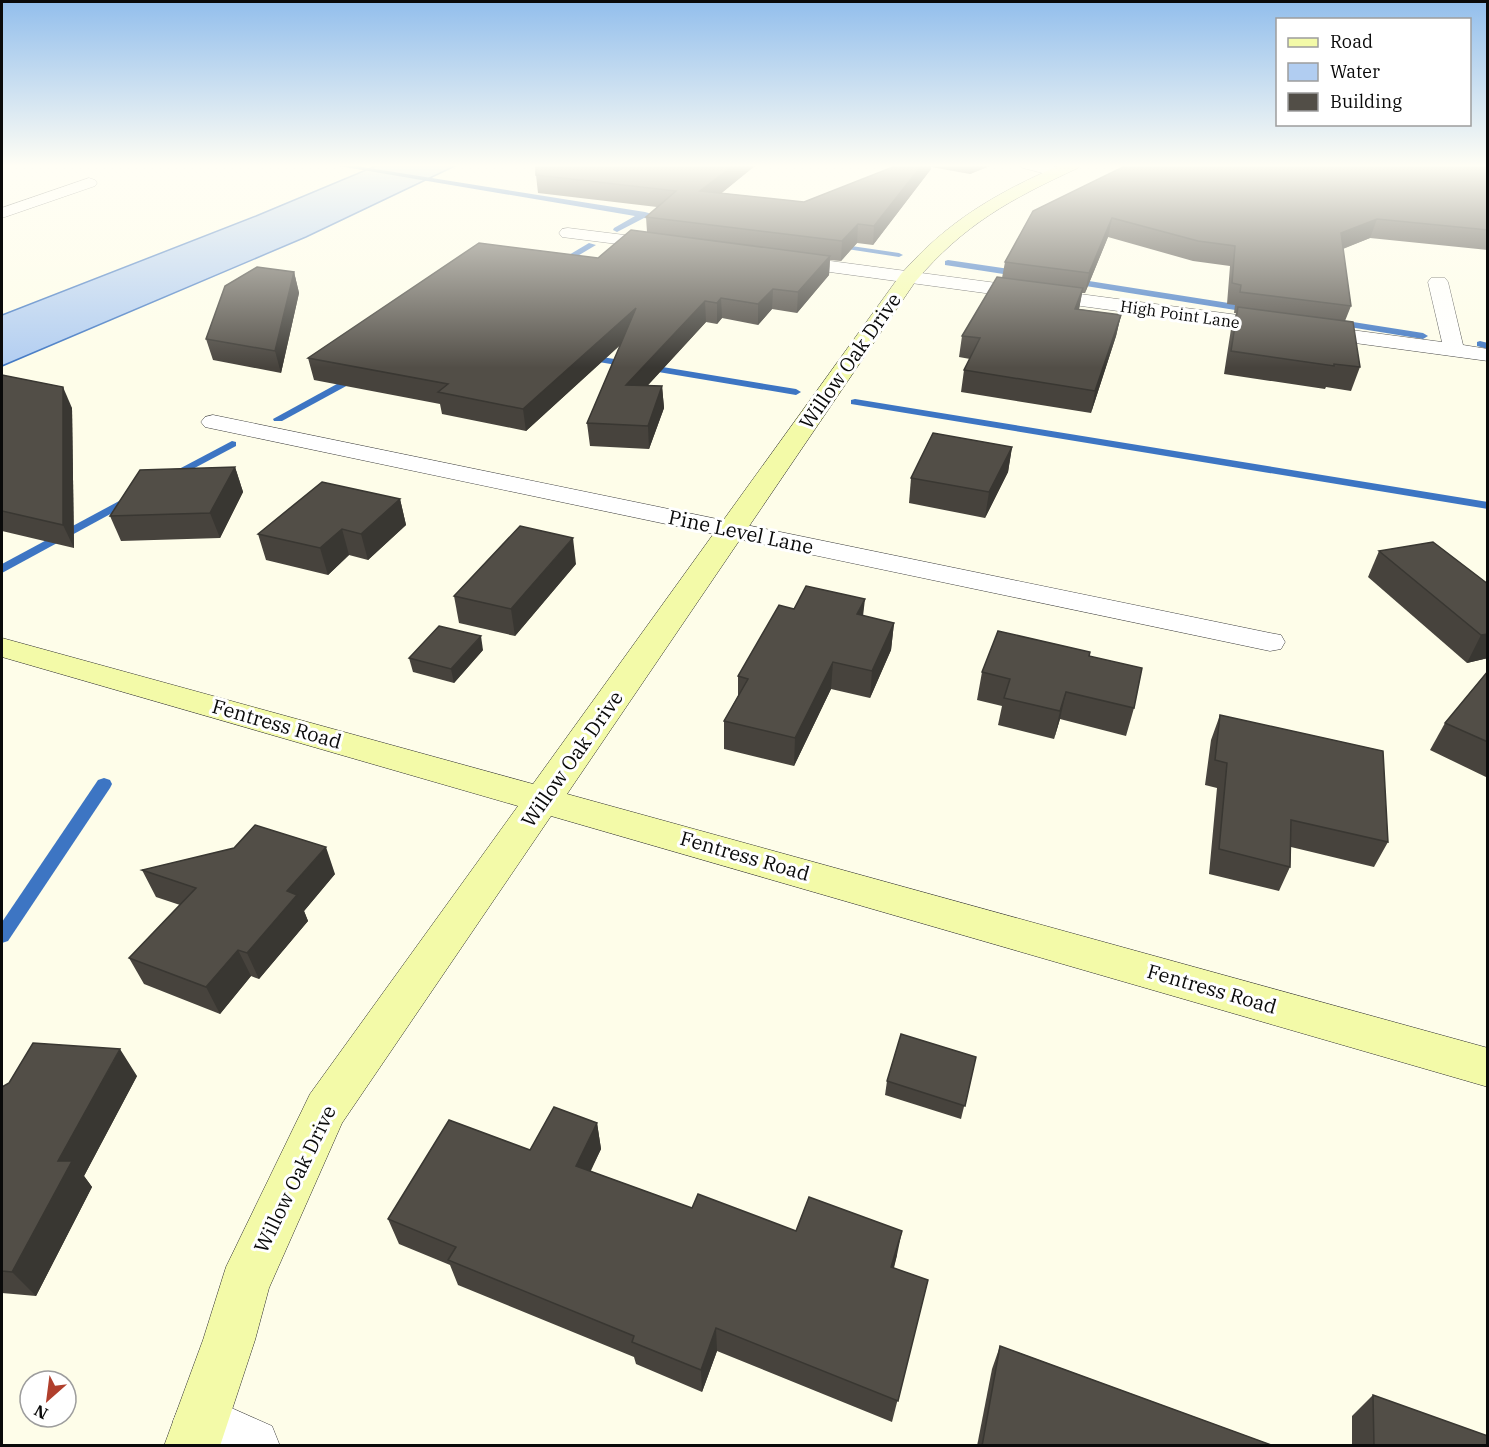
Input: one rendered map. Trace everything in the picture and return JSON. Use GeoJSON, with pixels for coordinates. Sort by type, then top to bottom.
{"type":"FeatureCollection","features":[{"type":"Feature","properties":{"kind":"street"},"geometry":{"type":"LineString","coordinates":[[568,233],[686,248]]}},
{"type":"Feature","properties":{"kind":"street","name":"Willow Oak Drive"},"geometry":{"type":"LineString","coordinates":[[196,1433],[229,1340],[244,1285],[326,1110],[908,278],[929,252],[952,233]]}},
{"type":"Feature","properties":{"kind":"street","name":"High Point Lane"},"geometry":{"type":"LineString","coordinates":[[768,259],[1488,355]]}},
{"type":"Feature","properties":{"kind":"street"},"geometry":{"type":"LineString","coordinates":[[1438,282],[1454,350]]}},
{"type":"Feature","properties":{"kind":"street","name":"Pine Level Lane"},"geometry":{"type":"LineString","coordinates":[[213,422],[1269,642]]}},
{"type":"Feature","properties":{"kind":"street","name":"Fentress Road"},"geometry":{"type":"LineString","coordinates":[[2,647],[1488,1068]]}},
{"type":"Feature","properties":{"kind":"street"},"geometry":{"type":"LineString","coordinates":[[196,1433],[252,1446]]}},
{"type":"Feature","properties":{"kind":"water"},"geometry":{"type":"Polygon","coordinates":[[[214,233],[315,233],[2,366],[2,315],[214,233]]]}},
{"type":"Feature","properties":{"kind":"building"},"geometry":{"type":"Polygon","coordinates":[[[628,233],[650,233],[830,256],[798,292],[773,289],[758,304],[721,298],[717,303],[705,301],[626,385],[662,386],[648,426],[587,423],[636,308],[523,409],[438,392],[448,384],[308,358],[479,243],[598,258],[628,233]]]}},
{"type":"Feature","properties":{"kind":"building"},"geometry":{"type":"Polygon","coordinates":[[[773,233],[850,233],[842,241],[773,233]]]}},
{"type":"Feature","properties":{"kind":"building"},"geometry":{"type":"Polygon","coordinates":[[[1021,233],[1106,233],[1089,273],[1005,262],[1021,233]]]}},
{"type":"Feature","properties":{"kind":"building"},"geometry":{"type":"Polygon","coordinates":[[[1166,233],[1342,233],[1351,306],[1240,292],[1241,285],[1232,283],[1235,246],[1198,241],[1166,233]]]}},
{"type":"Feature","properties":{"kind":"building"},"geometry":{"type":"Polygon","coordinates":[[[257,267],[294,272],[275,351],[206,339],[225,286],[257,267]]]}},
{"type":"Feature","properties":{"kind":"building"},"geometry":{"type":"Polygon","coordinates":[[[997,277],[1083,288],[1075,309],[1121,315],[1095,391],[964,370],[980,338],[962,336],[997,277]]]}},
{"type":"Feature","properties":{"kind":"building"},"geometry":{"type":"Polygon","coordinates":[[[1238,307],[1353,322],[1360,367],[1334,364],[1334,366],[1231,351],[1238,307]]]}},
{"type":"Feature","properties":{"kind":"building"},"geometry":{"type":"Polygon","coordinates":[[[2,375],[63,387],[63,525],[2,511],[2,375]]]}},
{"type":"Feature","properties":{"kind":"building"},"geometry":{"type":"Polygon","coordinates":[[[933,433],[1012,447],[989,492],[911,478],[933,433]]]}},
{"type":"Feature","properties":{"kind":"building"},"geometry":{"type":"Polygon","coordinates":[[[235,467],[210,513],[110,516],[140,470],[235,467]]]}},
{"type":"Feature","properties":{"kind":"building"},"geometry":{"type":"Polygon","coordinates":[[[322,482],[400,499],[361,534],[342,529],[320,548],[258,534],[322,482]]]}},
{"type":"Feature","properties":{"kind":"building"},"geometry":{"type":"Polygon","coordinates":[[[520,526],[573,538],[511,609],[454,596],[520,526]]]}},
{"type":"Feature","properties":{"kind":"building"},"geometry":{"type":"Polygon","coordinates":[[[1433,542],[1488,584],[1488,634],[1481,635],[1379,551],[1433,542]]]}},
{"type":"Feature","properties":{"kind":"building"},"geometry":{"type":"Polygon","coordinates":[[[806,586],[865,599],[857,614],[894,623],[872,671],[833,662],[795,738],[724,721],[748,679],[738,676],[779,605],[794,609],[806,586]]]}},
{"type":"Feature","properties":{"kind":"building"},"geometry":{"type":"Polygon","coordinates":[[[439,626],[481,636],[451,669],[409,658],[439,626]]]}},
{"type":"Feature","properties":{"kind":"building"},"geometry":{"type":"Polygon","coordinates":[[[998,631],[1090,652],[1089,656],[1142,668],[1134,708],[1066,692],[1060,711],[1004,698],[1010,679],[982,672],[998,631]]]}},
{"type":"Feature","properties":{"kind":"building"},"geometry":{"type":"Polygon","coordinates":[[[1488,671],[1488,742],[1445,723],[1488,671]]]}},
{"type":"Feature","properties":{"kind":"building"},"geometry":{"type":"Polygon","coordinates":[[[1220,715],[1383,751],[1388,842],[1291,820],[1290,867],[1219,849],[1227,763],[1215,760],[1220,715]]]}},
{"type":"Feature","properties":{"kind":"building"},"geometry":{"type":"Polygon","coordinates":[[[255,825],[326,847],[287,891],[297,895],[247,953],[238,950],[206,987],[129,958],[196,888],[142,870],[234,848],[255,825]]]}},
{"type":"Feature","properties":{"kind":"building"},"geometry":{"type":"Polygon","coordinates":[[[901,1034],[976,1057],[965,1106],[887,1081],[901,1034]]]}},
{"type":"Feature","properties":{"kind":"building"},"geometry":{"type":"Polygon","coordinates":[[[33,1043],[120,1049],[58,1161],[72,1161],[12,1272],[2,1271],[2,1087],[9,1083],[33,1043]]]}},
{"type":"Feature","properties":{"kind":"building"},"geometry":{"type":"Polygon","coordinates":[[[554,1107],[597,1123],[576,1166],[692,1208],[698,1194],[796,1231],[809,1197],[902,1231],[891,1267],[928,1280],[898,1401],[716,1328],[701,1370],[632,1342],[634,1336],[448,1260],[456,1247],[388,1219],[449,1120],[530,1150],[554,1107]]]}},
{"type":"Feature","properties":{"kind":"building"},"geometry":{"type":"Polygon","coordinates":[[[1000,1346],[1274,1446],[982,1446],[1000,1346]]]}},
{"type":"Feature","properties":{"kind":"building"},"geometry":{"type":"Polygon","coordinates":[[[1373,1395],[1488,1436],[1488,1446],[1374,1446],[1373,1395]]]}},
{"type":"Feature","properties":{"kind":"waterway"},"geometry":{"type":"LineString","coordinates":[[556,265],[592,245]]}},
{"type":"Feature","properties":{"kind":"waterway"},"geometry":{"type":"LineString","coordinates":[[834,245],[899,255]]}},
{"type":"Feature","properties":{"kind":"waterway"},"geometry":{"type":"LineString","coordinates":[[948,263],[1023,274]]}},
{"type":"Feature","properties":{"kind":"waterway"},"geometry":{"type":"LineString","coordinates":[[1070,281],[1254,310]]}},
{"type":"Feature","properties":{"kind":"waterway"},"geometry":{"type":"LineString","coordinates":[[1334,322],[1423,336]]}},
{"type":"Feature","properties":{"kind":"waterway"},"geometry":{"type":"LineString","coordinates":[[1480,344],[1488,346]]}},
{"type":"Feature","properties":{"kind":"waterway"},"geometry":{"type":"LineString","coordinates":[[584,357],[796,392]]}},
{"type":"Feature","properties":{"kind":"waterway"},"geometry":{"type":"LineString","coordinates":[[278,419],[357,376]]}},
{"type":"Feature","properties":{"kind":"waterway"},"geometry":{"type":"LineString","coordinates":[[855,402],[1488,506]]}},
{"type":"Feature","properties":{"kind":"waterway"},"geometry":{"type":"LineString","coordinates":[[168,478],[232,444]]}},
{"type":"Feature","properties":{"kind":"waterway"},"geometry":{"type":"LineString","coordinates":[[2,569],[134,497]]}},
{"type":"Feature","properties":{"kind":"waterway"},"geometry":{"type":"LineString","coordinates":[[2,936],[104,784]]}}]}
